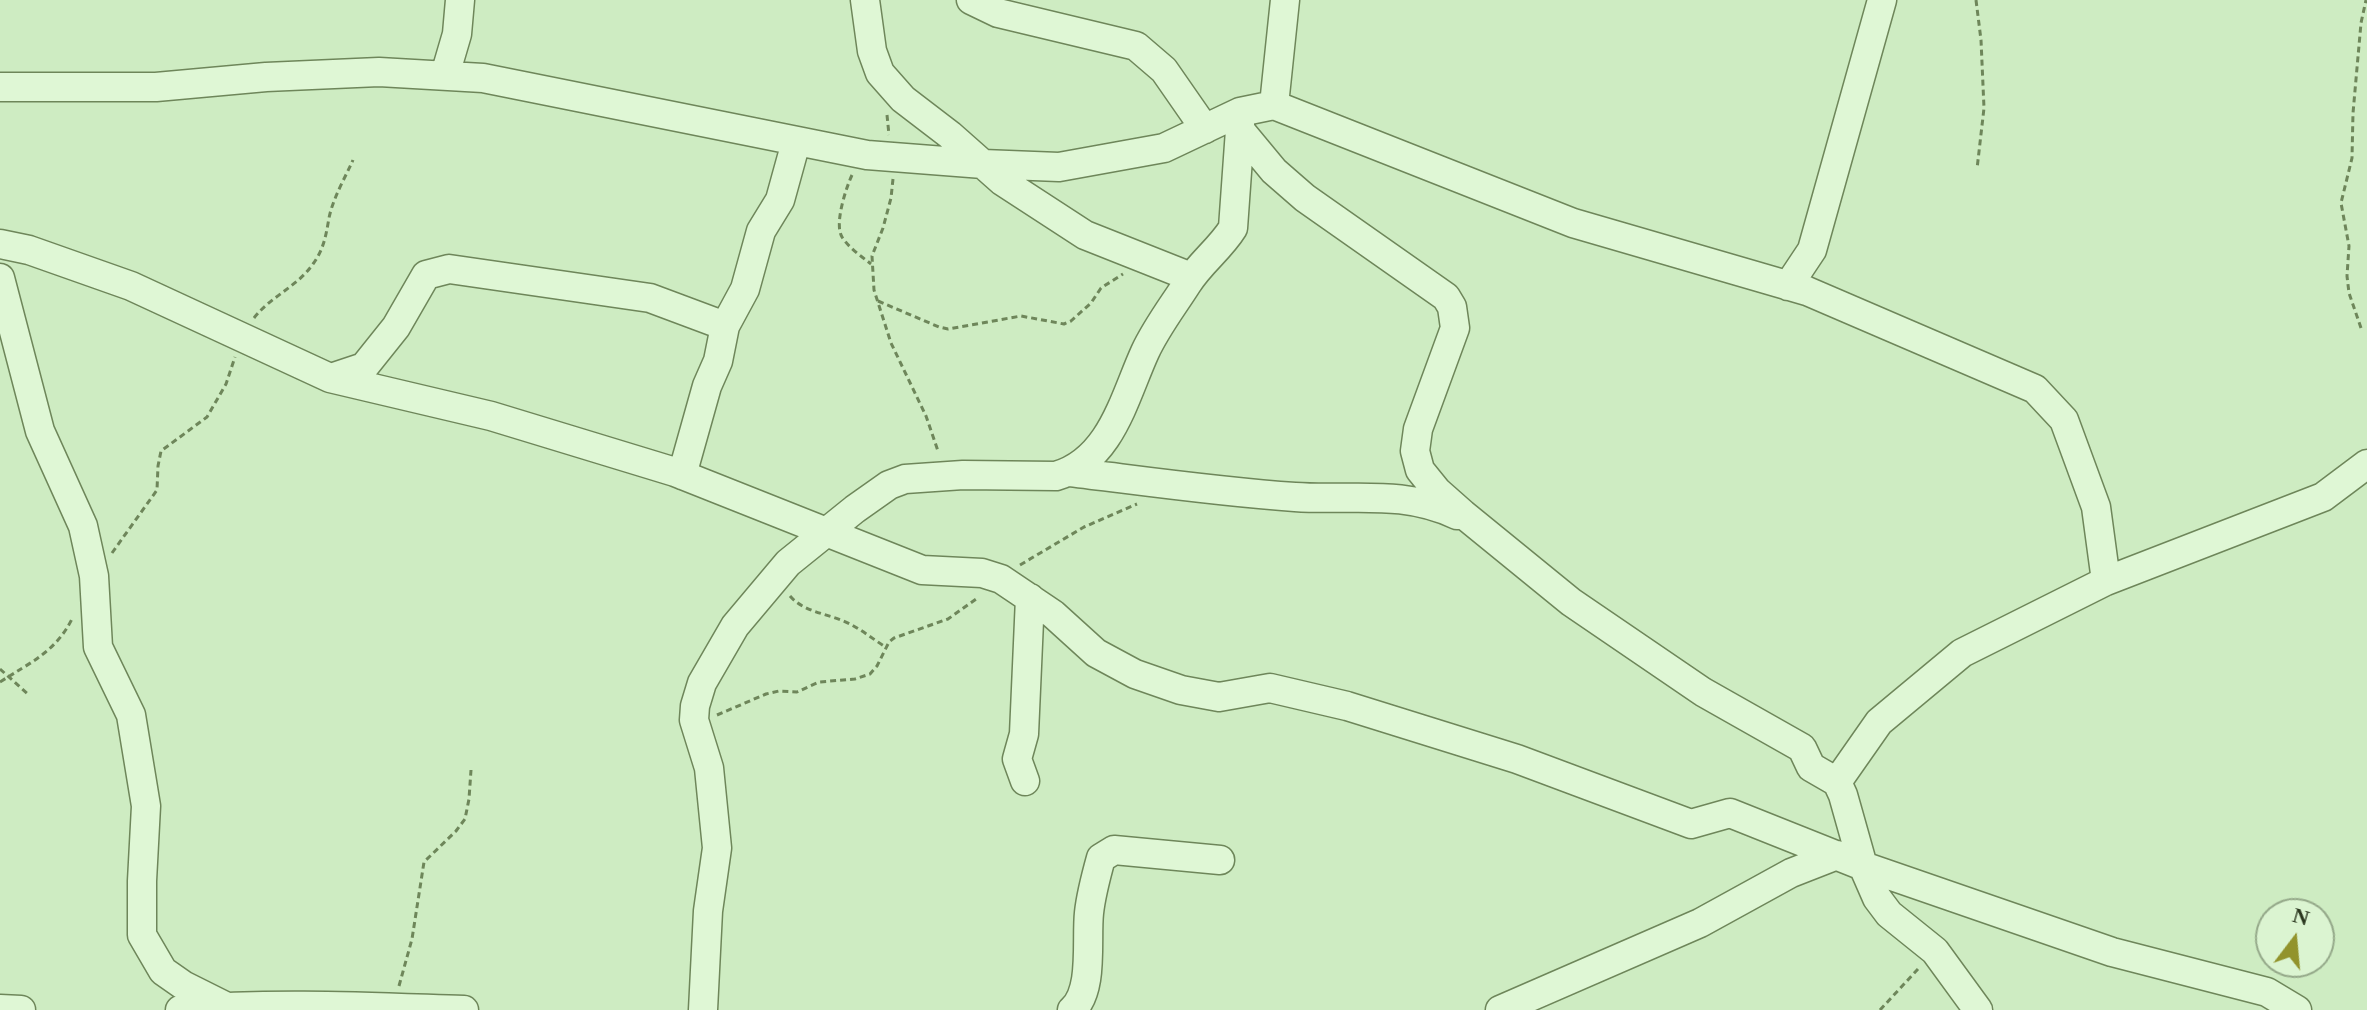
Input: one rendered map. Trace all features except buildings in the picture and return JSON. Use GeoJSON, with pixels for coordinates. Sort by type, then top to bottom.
{"type":"FeatureCollection","features":[{"type":"Feature","properties":{"kind":"street"},"geometry":{"type":"LineString","coordinates":[[445,75],[457,34],[460,0]]}},
{"type":"Feature","properties":{"kind":"street"},"geometry":{"type":"LineString","coordinates":[[865,0],[872,51],[885,80],[903,99],[1002,181],[1085,235],[1191,277]]}},
{"type":"Feature","properties":{"kind":"street"},"geometry":{"type":"LineString","coordinates":[[971,0],[998,13],[1136,46],[1164,70],[1205,129]]}},
{"type":"Feature","properties":{"kind":"street"},"geometry":{"type":"LineString","coordinates":[[1274,105],[1285,0]]}},
{"type":"Feature","properties":{"kind":"street"},"geometry":{"type":"LineString","coordinates":[[1788,286],[1812,250],[1882,0]]}},
{"type":"Feature","properties":{"kind":"street"},"geometry":{"type":"LineString","coordinates":[[0,87],[156,87],[266,77],[379,72],[445,75],[510,82],[796,142],[880,156],[1059,167],[1164,148],[1205,129],[1240,121],[1274,105],[1573,223],[1807,291],[2035,389],[2064,420],[2096,507],[2106,581]]}},
{"type":"Feature","properties":{"kind":"street"},"geometry":{"type":"LineString","coordinates":[[703,1010],[708,911],[717,848],[709,768],[694,720],[695,706],[702,683],[735,626],[788,563],[889,485],[905,479],[963,475],[1056,476],[1082,464],[1113,429],[1146,350],[1191,277],[1233,228],[1240,121]]}},
{"type":"Feature","properties":{"kind":"street"},"geometry":{"type":"LineString","coordinates":[[1240,121],[1274,171],[1305,198],[1446,297],[1452,307],[1455,328],[1418,429],[1415,451],[1420,470],[1437,491],[1571,602],[1703,692],[1802,748],[1811,767],[1837,782],[1863,866],[1877,898],[1889,914],[1935,951],[1978,1010]]}},
{"type":"Feature","properties":{"kind":"street"},"geometry":{"type":"LineString","coordinates":[[682,475],[707,386],[718,361],[725,326],[745,289],[761,231],[780,200],[796,142]]}},
{"type":"Feature","properties":{"kind":"street"},"geometry":{"type":"LineString","coordinates":[[0,244],[29,250],[131,286],[330,378],[491,416],[682,475],[922,570],[982,573],[1001,579],[1053,614],[1096,653],[1135,674],[1181,690],[1219,697],[1270,688],[1347,706],[1517,759],[1691,824],[1730,813],[1863,866],[2112,952],[2267,992],[2297,1010]]}},
{"type":"Feature","properties":{"kind":"street"},"geometry":{"type":"LineString","coordinates":[[330,378],[364,367],[396,327],[426,275],[449,269],[650,298],[725,326]]}},
{"type":"Feature","properties":{"kind":"street"},"geometry":{"type":"LineString","coordinates":[[0,278],[40,431],[83,526],[94,576],[98,647],[131,715],[146,806],[142,935],[163,971],[225,1006]]}},
{"type":"Feature","properties":{"kind":"street"},"geometry":{"type":"LineString","coordinates":[[1837,782],[1879,722],[1962,653],[2106,581],[2323,497],[2367,464]]}},
{"type":"Feature","properties":{"kind":"street"},"geometry":{"type":"LineString","coordinates":[[1070,472],[1297,497],[1388,496],[1412,499],[1438,506],[1474,523]]}},
{"type":"Feature","properties":{"kind":"street"},"geometry":{"type":"LineString","coordinates":[[1025,781],[1017,759],[1024,734],[1030,598]]}},
{"type":"Feature","properties":{"kind":"street"},"geometry":{"type":"LineString","coordinates":[[1072,1010],[1086,984],[1089,912],[1101,858],[1114,850],[1220,860]]}},
{"type":"Feature","properties":{"kind":"street"},"geometry":{"type":"LineString","coordinates":[[1500,1010],[1700,923],[1791,873],[1837,855]]}},
{"type":"Feature","properties":{"kind":"street"},"geometry":{"type":"LineString","coordinates":[[180,1010],[225,1006],[464,1010]]}},
{"type":"Feature","properties":{"kind":"street"},"geometry":{"type":"LineString","coordinates":[[0,1009],[21,1010]]}},
{"type":"Feature","properties":{"kind":"path"},"geometry":{"type":"LineString","coordinates":[[1976,0],[1984,108],[1977,169]]}},
{"type":"Feature","properties":{"kind":"path"},"geometry":{"type":"LineString","coordinates":[[2361,328],[2349,293],[2349,246],[2341,203],[2352,158],[2353,113],[2366,0]]}},
{"type":"Feature","properties":{"kind":"path"},"geometry":{"type":"LineString","coordinates":[[871,264],[855,251],[839,230],[846,188],[854,170],[880,156],[888,127],[885,80]]}},
{"type":"Feature","properties":{"kind":"path"},"geometry":{"type":"LineString","coordinates":[[880,156],[888,127]]}},
{"type":"Feature","properties":{"kind":"path"},"geometry":{"type":"LineString","coordinates":[[880,156],[894,170],[891,198],[871,264],[878,301],[891,343],[926,416],[938,451]]}},
{"type":"Feature","properties":{"kind":"path"},"geometry":{"type":"LineString","coordinates":[[94,576],[157,490],[161,451],[207,417],[216,405],[253,319],[262,307],[297,283],[313,265],[323,248],[329,216],[353,160]]}},
{"type":"Feature","properties":{"kind":"path"},"geometry":{"type":"LineString","coordinates":[[878,301],[948,329],[1021,316],[1064,324],[1091,303],[1101,288],[1114,278],[1153,262]]}},
{"type":"Feature","properties":{"kind":"path"},"geometry":{"type":"LineString","coordinates":[[694,720],[712,717],[766,694],[797,692],[819,682],[855,679],[870,674],[894,638],[948,619],[1034,555],[1084,527],[1138,504]]}},
{"type":"Feature","properties":{"kind":"path"},"geometry":{"type":"LineString","coordinates":[[774,578],[796,603],[841,620],[886,647]]}},
{"type":"Feature","properties":{"kind":"path"},"geometry":{"type":"LineString","coordinates":[[0,682],[43,656],[60,640],[77,609]]}},
{"type":"Feature","properties":{"kind":"path"},"geometry":{"type":"LineString","coordinates":[[0,669],[29,695]]}},
{"type":"Feature","properties":{"kind":"path"},"geometry":{"type":"LineString","coordinates":[[394,1008],[412,939],[424,862],[465,819],[471,770]]}},
{"type":"Feature","properties":{"kind":"path"},"geometry":{"type":"LineString","coordinates":[[1880,1010],[1935,951]]}}]}
